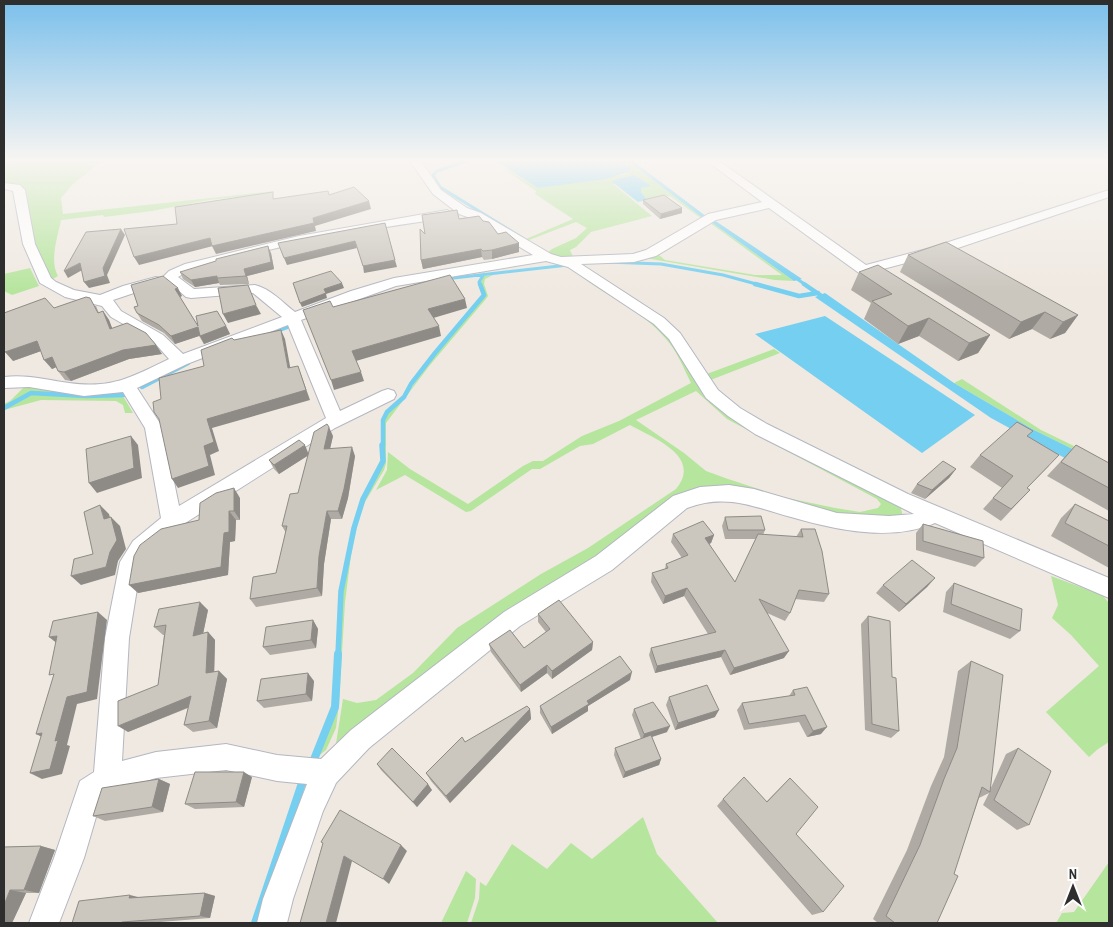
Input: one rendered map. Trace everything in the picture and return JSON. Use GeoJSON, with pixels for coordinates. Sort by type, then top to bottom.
{"type":"FeatureCollection","features":[{"type":"Feature","properties":{"kind":"street"},"geometry":{"type":"LineString","coordinates":[[21,204],[29,244],[45,280],[70,294],[107,303],[116,314],[158,338],[166,345],[170,352],[181,360]]}},
{"type":"Feature","properties":{"kind":"street"},"geometry":{"type":"LineString","coordinates":[[454,204],[553,259],[573,264],[667,328],[680,343],[712,394],[734,412],[776,437],[901,500],[1109,588]]}},
{"type":"Feature","properties":{"kind":"street"},"geometry":{"type":"LineString","coordinates":[[4,382],[27,382],[82,391],[105,390],[127,386],[181,360],[394,282],[553,259],[634,258],[650,253],[712,217],[768,204]]}},
{"type":"Feature","properties":{"kind":"street"},"geometry":{"type":"LineString","coordinates":[[769,204],[864,270],[935,251],[1075,204]]}},
{"type":"Feature","properties":{"kind":"street"},"geometry":{"type":"LineString","coordinates":[[101,300],[128,289],[170,278],[182,270],[231,256],[348,229],[463,211]]}},
{"type":"Feature","properties":{"kind":"street"},"geometry":{"type":"LineString","coordinates":[[170,278],[191,294],[255,289],[262,292],[293,318],[336,421]]}},
{"type":"Feature","properties":{"kind":"street"},"geometry":{"type":"LineString","coordinates":[[127,386],[154,428],[172,521]]}},
{"type":"Feature","properties":{"kind":"street"},"geometry":{"type":"LineString","coordinates":[[107,779],[117,638],[131,562],[140,547],[172,521],[277,455],[336,421],[388,395]]}},
{"type":"Feature","properties":{"kind":"street"},"geometry":{"type":"LineString","coordinates":[[272,923],[278,899],[310,809],[326,773],[360,739],[512,619],[604,563],[680,502],[700,495],[729,493],[754,496],[790,509],[836,521],[889,524],[914,523],[935,514]]}},
{"type":"Feature","properties":{"kind":"street"},"geometry":{"type":"LineString","coordinates":[[44,923],[69,858],[90,791],[107,779],[156,765],[226,758],[277,768],[326,773]]}},
{"type":"Feature","properties":{"kind":"green space"},"geometry":{"type":"Polygon","coordinates":[[[25,204],[62,204],[63,214],[153,204],[187,204],[104,217],[103,215],[61,220],[54,256],[55,270],[58,276],[51,280],[39,261],[25,204]]]}},
{"type":"Feature","properties":{"kind":"green space"},"geometry":{"type":"Polygon","coordinates":[[[551,204],[638,204],[652,216],[591,232],[576,247],[570,250],[574,259],[546,254],[552,249],[576,238],[587,228],[576,222],[529,240],[526,239],[573,219],[551,204]]]}},
{"type":"Feature","properties":{"kind":"green space"},"geometry":{"type":"Polygon","coordinates":[[[681,204],[685,204],[704,219],[681,204]]]}},
{"type":"Feature","properties":{"kind":"green space"},"geometry":{"type":"Polygon","coordinates":[[[711,222],[794,281],[775,280],[645,258],[661,253],[659,255],[665,260],[755,275],[782,275],[711,222]]]}},
{"type":"Feature","properties":{"kind":"green space"},"geometry":{"type":"Polygon","coordinates":[[[570,267],[652,320],[746,424],[901,508],[903,518],[861,519],[715,488],[335,750],[343,699],[357,703],[376,700],[413,673],[457,628],[541,574],[588,548],[676,489],[683,477],[683,467],[679,458],[672,450],[662,442],[630,425],[593,444],[580,446],[540,469],[532,469],[471,511],[466,512],[405,475],[376,490],[387,470],[388,452],[410,469],[468,504],[523,466],[533,461],[543,461],[582,436],[619,421],[691,383],[674,349],[656,328],[645,318],[581,277],[570,267]],[[696,391],[636,420],[684,453],[706,471],[728,479],[783,497],[835,508],[860,512],[878,508],[881,504],[877,499],[727,419],[696,391]]]}},
{"type":"Feature","properties":{"kind":"green space"},"geometry":{"type":"Polygon","coordinates":[[[30,268],[39,286],[12,295],[4,291],[4,274],[30,268]]]}},
{"type":"Feature","properties":{"kind":"green space"},"geometry":{"type":"Polygon","coordinates":[[[493,275],[485,279],[484,284],[488,296],[430,365],[386,423],[386,463],[359,517],[351,555],[345,602],[336,728],[326,750],[317,757],[336,707],[343,590],[354,527],[365,499],[385,461],[384,420],[388,413],[404,398],[436,354],[485,296],[481,278],[493,275]]]}},
{"type":"Feature","properties":{"kind":"green space"},"geometry":{"type":"Polygon","coordinates":[[[774,349],[780,353],[708,381],[704,375],[774,349]]]}},
{"type":"Feature","properties":{"kind":"green space"},"geometry":{"type":"Polygon","coordinates":[[[962,379],[1041,430],[1109,463],[1109,467],[1034,430],[954,383],[962,379]]]}},
{"type":"Feature","properties":{"kind":"green space"},"geometry":{"type":"Polygon","coordinates":[[[24,387],[117,392],[124,394],[87,396],[31,392],[4,408],[4,404],[10,401],[24,387]]]}},
{"type":"Feature","properties":{"kind":"green space"},"geometry":{"type":"Polygon","coordinates":[[[30,393],[86,397],[123,396],[133,413],[125,413],[123,405],[116,401],[41,400],[4,410],[30,393]]]}},
{"type":"Feature","properties":{"kind":"green space"},"geometry":{"type":"Polygon","coordinates":[[[1051,576],[1102,595],[1109,603],[1109,742],[1089,757],[1046,712],[1099,666],[1071,635],[1052,618],[1058,605],[1051,576]]]}},
{"type":"Feature","properties":{"kind":"green space"},"geometry":{"type":"Polygon","coordinates":[[[643,817],[657,854],[718,923],[471,923],[479,899],[480,882],[486,886],[512,844],[547,869],[571,843],[592,859],[643,817]]]}},
{"type":"Feature","properties":{"kind":"green space"},"geometry":{"type":"Polygon","coordinates":[[[1109,862],[1109,923],[1056,923],[1062,913],[1074,912],[1109,862]]]}},
{"type":"Feature","properties":{"kind":"green space"},"geometry":{"type":"Polygon","coordinates":[[[466,871],[476,879],[475,898],[467,923],[441,923],[466,871]]]}},
{"type":"Feature","properties":{"kind":"water"},"geometry":{"type":"Polygon","coordinates":[[[685,204],[690,204],[707,217],[704,219],[685,204]]]}},
{"type":"Feature","properties":{"kind":"water"},"geometry":{"type":"Polygon","coordinates":[[[714,220],[802,279],[794,281],[711,222],[714,220]]]}},
{"type":"Feature","properties":{"kind":"water"},"geometry":{"type":"Polygon","coordinates":[[[825,293],[954,383],[1034,430],[1109,467],[1109,482],[991,418],[815,297],[825,293]]]}},
{"type":"Feature","properties":{"kind":"water"},"geometry":{"type":"Polygon","coordinates":[[[825,316],[975,415],[922,453],[755,334],[825,316]]]}},
{"type":"Feature","properties":{"kind":"building"},"geometry":{"type":"Polygon","coordinates":[[[193,204],[358,204],[313,218],[314,223],[212,246],[210,238],[134,257],[124,229],[177,224],[175,207],[193,204]]]}},
{"type":"Feature","properties":{"kind":"building"},"geometry":{"type":"Polygon","coordinates":[[[648,204],[677,204],[682,208],[661,214],[648,204]]]}},
{"type":"Feature","properties":{"kind":"building"},"geometry":{"type":"Polygon","coordinates":[[[457,210],[459,219],[479,216],[483,221],[489,222],[498,234],[506,232],[519,243],[492,250],[483,251],[481,249],[421,260],[420,229],[425,234],[422,215],[457,210]]]}},
{"type":"Feature","properties":{"kind":"building"},"geometry":{"type":"Polygon","coordinates":[[[385,223],[395,260],[363,266],[355,241],[284,258],[278,243],[385,223]]]}},
{"type":"Feature","properties":{"kind":"building"},"geometry":{"type":"Polygon","coordinates":[[[121,229],[103,268],[105,276],[84,282],[80,263],[64,271],[86,232],[121,229]]]}},
{"type":"Feature","properties":{"kind":"building"},"geometry":{"type":"Polygon","coordinates":[[[946,242],[1078,315],[1063,322],[1045,312],[1021,322],[908,255],[946,242]]]}},
{"type":"Feature","properties":{"kind":"building"},"geometry":{"type":"Polygon","coordinates":[[[268,246],[271,262],[244,269],[246,276],[217,278],[217,276],[191,280],[180,272],[216,261],[216,259],[268,246]]]}},
{"type":"Feature","properties":{"kind":"building"},"geometry":{"type":"Polygon","coordinates":[[[878,265],[990,335],[969,343],[929,318],[908,326],[872,301],[892,294],[859,272],[878,265]]]}},
{"type":"Feature","properties":{"kind":"building"},"geometry":{"type":"Polygon","coordinates":[[[331,271],[342,283],[324,289],[326,293],[300,303],[293,283],[331,271]]]}},
{"type":"Feature","properties":{"kind":"building"},"geometry":{"type":"Polygon","coordinates":[[[450,275],[465,299],[428,309],[439,326],[352,351],[361,372],[331,380],[303,310],[330,301],[333,307],[450,275]]]}},
{"type":"Feature","properties":{"kind":"building"},"geometry":{"type":"Polygon","coordinates":[[[163,276],[178,288],[175,289],[198,326],[196,316],[217,311],[226,326],[200,336],[198,327],[171,336],[159,325],[137,313],[134,307],[138,306],[131,285],[163,276]]]}},
{"type":"Feature","properties":{"kind":"building"},"geometry":{"type":"Polygon","coordinates":[[[248,285],[256,305],[223,314],[218,288],[248,285]]]}},
{"type":"Feature","properties":{"kind":"building"},"geometry":{"type":"Polygon","coordinates":[[[86,297],[90,298],[98,313],[103,311],[110,329],[127,323],[146,333],[156,345],[123,350],[64,372],[58,371],[52,357],[44,360],[37,341],[5,352],[4,313],[45,298],[54,308],[86,297]]]}},
{"type":"Feature","properties":{"kind":"building"},"geometry":{"type":"Polygon","coordinates":[[[281,330],[288,368],[298,366],[306,390],[207,419],[214,442],[204,446],[209,466],[172,479],[159,419],[154,412],[153,402],[161,399],[159,378],[204,366],[201,350],[232,338],[234,340],[281,330]]]}},
{"type":"Feature","properties":{"kind":"building"},"geometry":{"type":"Polygon","coordinates":[[[1017,422],[1033,431],[1027,436],[1059,455],[1027,488],[1030,490],[1011,509],[993,498],[1013,476],[980,455],[1017,422]]]}},
{"type":"Feature","properties":{"kind":"building"},"geometry":{"type":"Polygon","coordinates":[[[327,424],[329,427],[324,449],[352,447],[338,511],[327,511],[319,556],[317,588],[250,599],[253,577],[276,573],[287,526],[282,526],[290,494],[298,493],[314,432],[327,424]]]}},
{"type":"Feature","properties":{"kind":"building"},"geometry":{"type":"Polygon","coordinates":[[[131,436],[134,468],[89,483],[86,449],[131,436]]]}},
{"type":"Feature","properties":{"kind":"building"},"geometry":{"type":"Polygon","coordinates":[[[299,440],[305,445],[274,465],[269,460],[299,440]]]}},
{"type":"Feature","properties":{"kind":"building"},"geometry":{"type":"Polygon","coordinates":[[[1076,445],[1109,463],[1109,488],[1061,462],[1076,445]]]}},
{"type":"Feature","properties":{"kind":"building"},"geometry":{"type":"Polygon","coordinates":[[[943,461],[956,469],[932,490],[917,484],[943,461]]]}},
{"type":"Feature","properties":{"kind":"building"},"geometry":{"type":"Polygon","coordinates":[[[234,488],[234,511],[229,511],[229,532],[224,533],[221,567],[129,585],[134,556],[140,545],[161,529],[199,520],[200,503],[216,493],[234,488]]]}},
{"type":"Feature","properties":{"kind":"building"},"geometry":{"type":"Polygon","coordinates":[[[1075,504],[1109,521],[1109,546],[1065,523],[1075,504]]]}},
{"type":"Feature","properties":{"kind":"building"},"geometry":{"type":"Polygon","coordinates":[[[100,505],[104,519],[111,517],[117,540],[110,552],[106,567],[71,576],[74,559],[93,554],[84,512],[100,505]]]}},
{"type":"Feature","properties":{"kind":"building"},"geometry":{"type":"Polygon","coordinates":[[[761,516],[765,530],[728,530],[725,517],[761,516]]]}},
{"type":"Feature","properties":{"kind":"building"},"geometry":{"type":"Polygon","coordinates":[[[703,521],[714,535],[705,538],[735,582],[758,534],[803,537],[801,529],[815,529],[822,551],[829,594],[799,590],[790,613],[759,599],[789,651],[734,668],[725,650],[657,666],[651,648],[716,632],[687,588],[665,596],[652,573],[668,568],[666,564],[688,555],[673,534],[703,521]]]}},
{"type":"Feature","properties":{"kind":"building"},"geometry":{"type":"Polygon","coordinates":[[[923,524],[983,541],[984,558],[923,541],[923,524]]]}},
{"type":"Feature","properties":{"kind":"building"},"geometry":{"type":"Polygon","coordinates":[[[912,560],[935,578],[906,604],[883,585],[912,560]]]}},
{"type":"Feature","properties":{"kind":"building"},"geometry":{"type":"Polygon","coordinates":[[[954,583],[1022,609],[1020,631],[951,604],[954,583]]]}},
{"type":"Feature","properties":{"kind":"building"},"geometry":{"type":"Polygon","coordinates":[[[559,600],[593,642],[552,671],[547,665],[520,685],[489,644],[510,630],[524,648],[550,629],[538,614],[559,600]]]}},
{"type":"Feature","properties":{"kind":"building"},"geometry":{"type":"Polygon","coordinates":[[[200,602],[193,636],[208,632],[206,673],[219,671],[209,721],[184,725],[191,696],[118,726],[118,701],[158,685],[166,625],[154,627],[159,609],[200,602]]]}},
{"type":"Feature","properties":{"kind":"building"},"geometry":{"type":"Polygon","coordinates":[[[98,612],[87,692],[67,697],[55,741],[58,740],[50,769],[30,773],[42,733],[36,734],[54,674],[49,675],[57,636],[49,637],[53,621],[98,612]]]}},
{"type":"Feature","properties":{"kind":"building"},"geometry":{"type":"Polygon","coordinates":[[[868,616],[890,621],[892,677],[896,678],[899,731],[872,724],[868,616]]]}},
{"type":"Feature","properties":{"kind":"building"},"geometry":{"type":"Polygon","coordinates":[[[313,620],[311,640],[263,647],[266,627],[313,620]]]}},
{"type":"Feature","properties":{"kind":"building"},"geometry":{"type":"Polygon","coordinates":[[[620,656],[632,672],[587,701],[589,704],[551,727],[540,706],[620,656]]]}},
{"type":"Feature","properties":{"kind":"building"},"geometry":{"type":"Polygon","coordinates":[[[971,661],[1003,675],[990,792],[982,787],[954,874],[958,876],[937,923],[895,923],[886,916],[920,845],[957,748],[971,661]]]}},
{"type":"Feature","properties":{"kind":"building"},"geometry":{"type":"Polygon","coordinates":[[[308,673],[306,694],[257,701],[261,679],[308,673]]]}},
{"type":"Feature","properties":{"kind":"building"},"geometry":{"type":"Polygon","coordinates":[[[707,685],[719,710],[678,723],[669,697],[707,685]]]}},
{"type":"Feature","properties":{"kind":"building"},"geometry":{"type":"Polygon","coordinates":[[[807,687],[827,727],[813,731],[805,715],[749,724],[742,703],[795,695],[793,690],[807,687]]]}},
{"type":"Feature","properties":{"kind":"building"},"geometry":{"type":"Polygon","coordinates":[[[653,702],[670,726],[644,734],[634,709],[653,702]]]}},
{"type":"Feature","properties":{"kind":"building"},"geometry":{"type":"Polygon","coordinates":[[[527,706],[530,709],[446,796],[426,773],[462,737],[465,742],[527,706]]]}},
{"type":"Feature","properties":{"kind":"building"},"geometry":{"type":"Polygon","coordinates":[[[651,735],[661,759],[625,772],[615,748],[651,735]]]}},
{"type":"Feature","properties":{"kind":"building"},"geometry":{"type":"Polygon","coordinates":[[[392,748],[428,784],[413,802],[377,764],[392,748]]]}},
{"type":"Feature","properties":{"kind":"building"},"geometry":{"type":"Polygon","coordinates":[[[1018,748],[1051,771],[1029,825],[994,800],[1018,748]]]}},
{"type":"Feature","properties":{"kind":"building"},"geometry":{"type":"Polygon","coordinates":[[[195,772],[244,772],[236,802],[185,804],[195,772]]]}},
{"type":"Feature","properties":{"kind":"building"},"geometry":{"type":"Polygon","coordinates":[[[744,777],[767,802],[790,778],[818,807],[796,834],[844,886],[823,912],[723,799],[744,777]]]}},
{"type":"Feature","properties":{"kind":"building"},"geometry":{"type":"Polygon","coordinates":[[[159,779],[152,807],[93,816],[102,788],[159,779]]]}},
{"type":"Feature","properties":{"kind":"building"},"geometry":{"type":"Polygon","coordinates":[[[340,810],[401,845],[383,879],[344,856],[326,923],[300,923],[323,843],[321,842],[340,810]]]}},
{"type":"Feature","properties":{"kind":"building"},"geometry":{"type":"Polygon","coordinates":[[[41,846],[24,890],[10,890],[4,905],[4,847],[41,846]]]}},
{"type":"Feature","properties":{"kind":"building"},"geometry":{"type":"Polygon","coordinates":[[[205,893],[200,916],[121,923],[72,923],[79,901],[130,895],[129,898],[205,893]]]}},
{"type":"Feature","properties":{"kind":"waterway"},"geometry":{"type":"LineString","coordinates":[[468,204],[524,239]]}},
{"type":"Feature","properties":{"kind":"waterway"},"geometry":{"type":"LineString","coordinates":[[606,262],[661,264],[723,275],[760,285]]}},
{"type":"Feature","properties":{"kind":"waterway"},"geometry":{"type":"LineString","coordinates":[[484,275],[568,265]]}},
{"type":"Feature","properties":{"kind":"waterway"},"geometry":{"type":"LineString","coordinates":[[445,279],[484,275]]}},
{"type":"Feature","properties":{"kind":"waterway"},"geometry":{"type":"LineString","coordinates":[[480,285],[479,282],[484,275]]}},
{"type":"Feature","properties":{"kind":"waterway"},"geometry":{"type":"LineString","coordinates":[[794,277],[806,285]]}},
{"type":"Feature","properties":{"kind":"waterway"},"geometry":{"type":"LineString","coordinates":[[383,446],[383,420],[387,412],[404,397],[411,384],[435,353],[484,295],[480,284]]}},
{"type":"Feature","properties":{"kind":"waterway"},"geometry":{"type":"LineString","coordinates":[[755,284],[799,296],[817,293]]}},
{"type":"Feature","properties":{"kind":"waterway"},"geometry":{"type":"LineString","coordinates":[[804,284],[817,293]]}},
{"type":"Feature","properties":{"kind":"waterway"},"geometry":{"type":"LineString","coordinates":[[817,293],[826,299]]}},
{"type":"Feature","properties":{"kind":"waterway"},"geometry":{"type":"LineString","coordinates":[[269,334],[287,327]]}},
{"type":"Feature","properties":{"kind":"waterway"},"geometry":{"type":"LineString","coordinates":[[142,387],[188,363]]}},
{"type":"Feature","properties":{"kind":"waterway"},"geometry":{"type":"LineString","coordinates":[[4,408],[31,393],[86,396],[124,395]]}},
{"type":"Feature","properties":{"kind":"waterway"},"geometry":{"type":"LineString","coordinates":[[338,655],[341,591],[354,528],[363,499],[383,461],[382,445]]}},
{"type":"Feature","properties":{"kind":"waterway"},"geometry":{"type":"LineString","coordinates":[[313,762],[335,707],[338,654]]}},
{"type":"Feature","properties":{"kind":"waterway"},"geometry":{"type":"LineString","coordinates":[[255,923],[302,783]]}}]}
